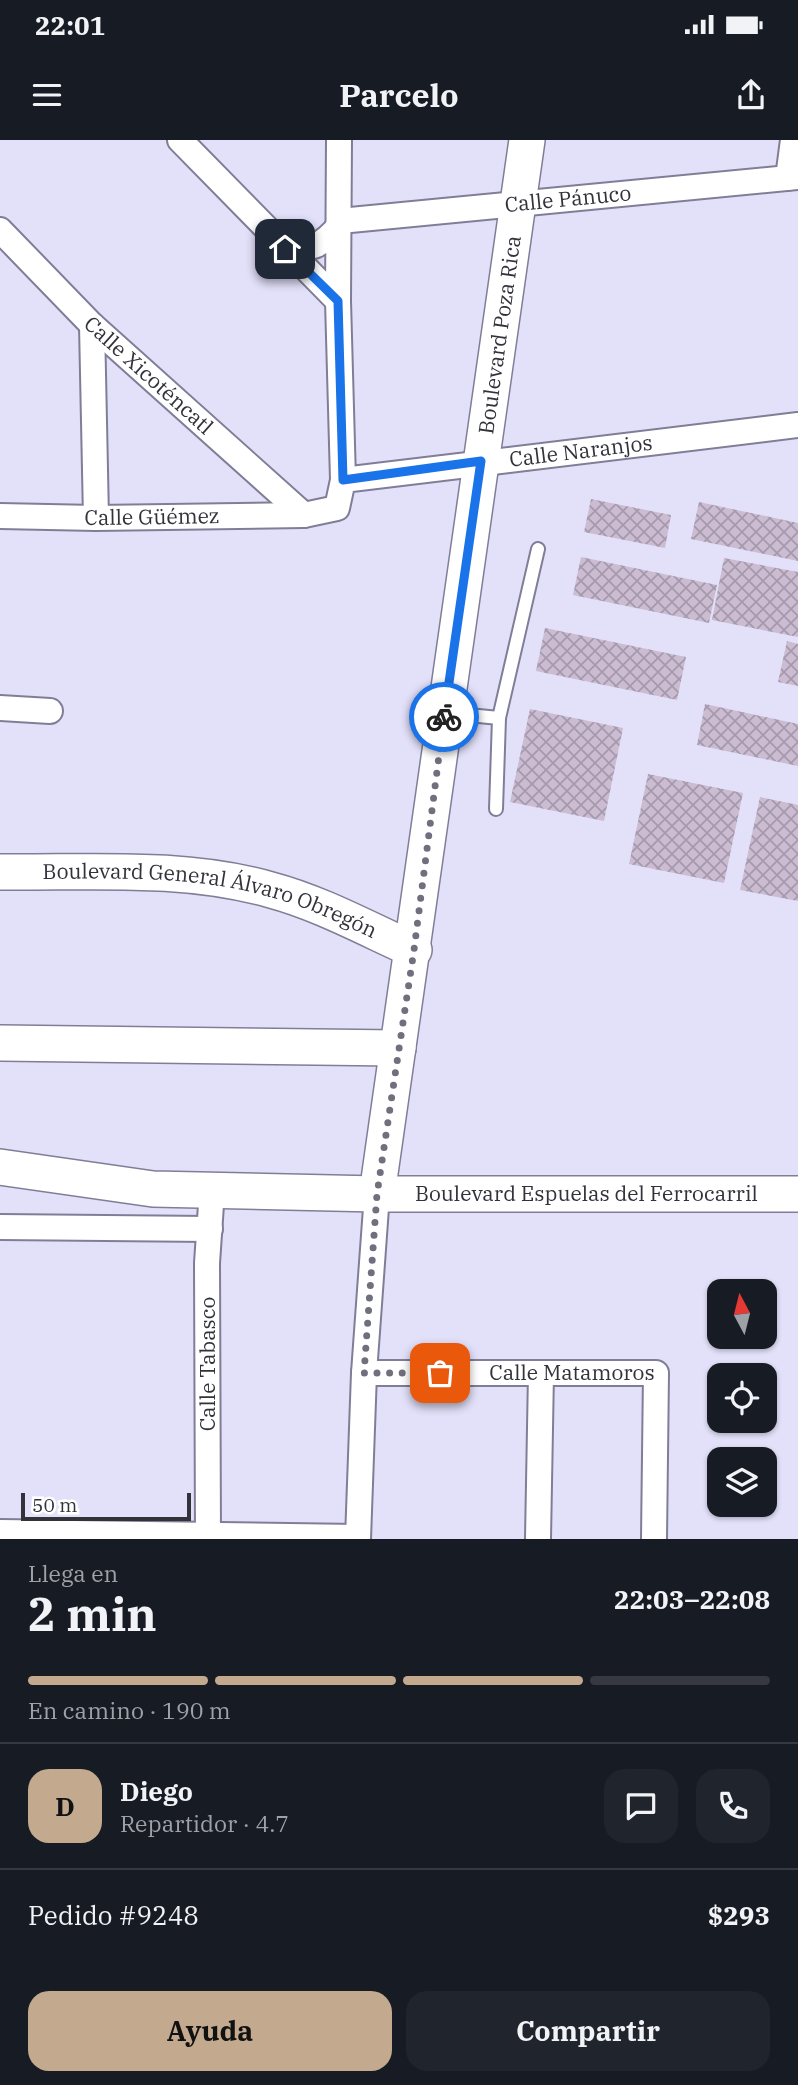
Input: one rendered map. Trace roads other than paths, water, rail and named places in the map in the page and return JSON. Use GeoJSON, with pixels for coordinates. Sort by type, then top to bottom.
{"type":"FeatureCollection","features":[{"type":"Feature","properties":{"kind":"main road","name":"Boulevard Poza Rica"},"geometry":{"type":"LineString","coordinates":[[377,1194],[414,950],[527,140]]}},
{"type":"Feature","properties":{"kind":"main road","name":"Boulevard General Álvaro Obregón"},"geometry":{"type":"LineString","coordinates":[[0,872],[193,874],[271,890],[324,909],[414,950]]}},
{"type":"Feature","properties":{"kind":"main road"},"geometry":{"type":"LineString","coordinates":[[0,1043],[398,1048]]}},
{"type":"Feature","properties":{"kind":"main road","name":"Boulevard Espuelas del Ferrocarril"},"geometry":{"type":"LineString","coordinates":[[0,1167],[153,1189],[377,1194],[798,1194]]}},
{"type":"Feature","properties":{"kind":"street"},"geometry":{"type":"LineString","coordinates":[[180,140],[338,301]]}},
{"type":"Feature","properties":{"kind":"street"},"geometry":{"type":"LineString","coordinates":[[304,515],[337,508],[343,480],[338,301],[339,140]]}},
{"type":"Feature","properties":{"kind":"street"},"geometry":{"type":"LineString","coordinates":[[793,140],[793,177]]}},
{"type":"Feature","properties":{"kind":"street","name":"Calle Pánuco"},"geometry":{"type":"LineString","coordinates":[[340,223],[793,177]]}},
{"type":"Feature","properties":{"kind":"street"},"geometry":{"type":"LineString","coordinates":[[285,249],[309,249],[327,240],[340,223]]}},
{"type":"Feature","properties":{"kind":"street","name":"Calle Xicoténcatl"},"geometry":{"type":"LineString","coordinates":[[0,230],[92,325],[304,515]]}},
{"type":"Feature","properties":{"kind":"street"},"geometry":{"type":"LineString","coordinates":[[92,325],[96,518]]}},
{"type":"Feature","properties":{"kind":"street","name":"Calle Naranjos"},"geometry":{"type":"LineString","coordinates":[[343,480],[481,461],[798,425]]}},
{"type":"Feature","properties":{"kind":"street","name":"Calle Güémez"},"geometry":{"type":"LineString","coordinates":[[0,516],[96,518],[304,515]]}},
{"type":"Feature","properties":{"kind":"street"},"geometry":{"type":"LineString","coordinates":[[0,708],[50,710]]}},
{"type":"Feature","properties":{"kind":"street","name":"Calle Tabasco"},"geometry":{"type":"LineString","coordinates":[[208,1536],[207,1263],[212,1190]]}},
{"type":"Feature","properties":{"kind":"street"},"geometry":{"type":"LineString","coordinates":[[0,1532],[358,1538],[364,1373],[377,1194]]}},
{"type":"Feature","properties":{"kind":"street"},"geometry":{"type":"LineString","coordinates":[[0,1227],[210,1229]]}},
{"type":"Feature","properties":{"kind":"street","name":"Calle Matamoros"},"geometry":{"type":"LineString","coordinates":[[364,1373],[656,1373],[654,1539]]}},
{"type":"Feature","properties":{"kind":"street"},"geometry":{"type":"LineString","coordinates":[[538,1539],[541,1373]]}},
{"type":"Feature","properties":{"kind":"lane"},"geometry":{"type":"LineString","coordinates":[[496,809],[499,718],[538,549]]}},
{"type":"Feature","properties":{"kind":"lane"},"geometry":{"type":"LineString","coordinates":[[445,713],[499,718]]}}]}
